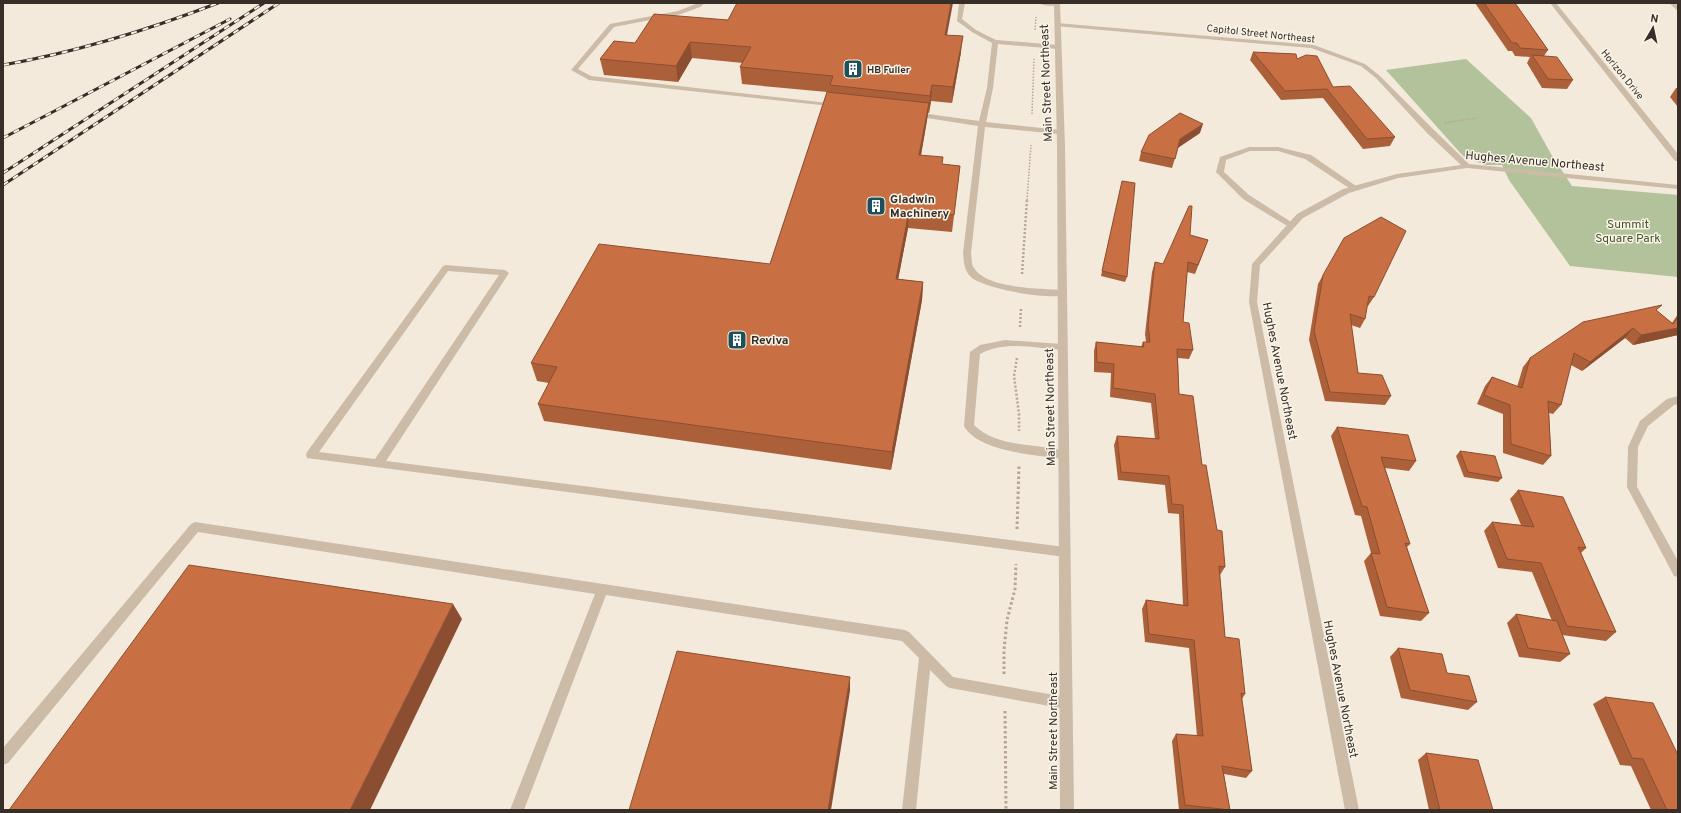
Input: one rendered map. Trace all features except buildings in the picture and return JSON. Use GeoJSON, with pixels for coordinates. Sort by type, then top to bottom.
{"type":"FeatureCollection","features":[{"type":"Feature","properties":{"kind":"street"},"geometry":{"type":"LineString","coordinates":[[702,3],[679,13],[612,25],[574,70],[588,78],[841,106]]}},
{"type":"Feature","properties":{"kind":"street"},"geometry":{"type":"LineString","coordinates":[[962,3],[959,20],[969,28],[995,42],[1058,47]]}},
{"type":"Feature","properties":{"kind":"street"},"geometry":{"type":"LineString","coordinates":[[1040,3],[1057,4]]}},
{"type":"Feature","properties":{"kind":"street","name":"Horizon Drive"},"geometry":{"type":"LineString","coordinates":[[1553,3],[1678,158]]}},
{"type":"Feature","properties":{"kind":"street","name":"Main Street Northeast"},"geometry":{"type":"LineString","coordinates":[[1057,4],[1062,293],[1067,810]]}},
{"type":"Feature","properties":{"kind":"street","name":"Capitol Street Northeast"},"geometry":{"type":"LineString","coordinates":[[1057,25],[1312,46],[1363,65],[1373,73],[1467,166]]}},
{"type":"Feature","properties":{"kind":"street"},"geometry":{"type":"LineString","coordinates":[[995,42],[990,88],[982,124],[967,253],[969,268],[979,279],[1003,287],[1062,293]]}},
{"type":"Feature","properties":{"kind":"street"},"geometry":{"type":"LineString","coordinates":[[904,113],[982,124],[1060,132]]}},
{"type":"Feature","properties":{"kind":"street"},"geometry":{"type":"LineString","coordinates":[[1292,225],[1246,197],[1220,172],[1223,159],[1249,149],[1278,149],[1308,157],[1355,188]]}},
{"type":"Feature","properties":{"kind":"street","name":"Hughes Avenue Northeast"},"geometry":{"type":"LineString","coordinates":[[1352,810],[1253,302],[1256,264],[1300,216],[1346,191],[1397,176],[1467,166],[1678,187]]}},
{"type":"Feature","properties":{"kind":"street"},"geometry":{"type":"LineString","coordinates":[[378,464],[505,273],[446,268],[311,455],[378,464],[1065,552]]}},
{"type":"Feature","properties":{"kind":"street"},"geometry":{"type":"LineString","coordinates":[[1062,347],[997,343],[981,347],[975,352],[969,426],[979,436],[990,441],[1019,448],[1064,455]]}},
{"type":"Feature","properties":{"kind":"street"},"geometry":{"type":"LineString","coordinates":[[1678,400],[1670,402],[1644,424],[1632,447],[1632,487],[1678,572]]}},
{"type":"Feature","properties":{"kind":"street"},"geometry":{"type":"LineString","coordinates":[[3,758],[195,527],[905,636],[950,682],[1066,703]]}},
{"type":"Feature","properties":{"kind":"street"},"geometry":{"type":"LineString","coordinates":[[517,810],[602,590]]}},
{"type":"Feature","properties":{"kind":"street"},"geometry":{"type":"LineString","coordinates":[[909,810],[925,657]]}},
{"type":"Feature","properties":{"kind":"path"},"geometry":{"type":"LineString","coordinates":[[1006,810],[1004,650],[1007,620],[1015,589],[1019,448],[1019,414],[1014,376],[1018,344],[1032,129],[1036,11]]}},
{"type":"Feature","properties":{"kind":"path"},"geometry":{"type":"LineString","coordinates":[[1425,126],[1476,118]]}},
{"type":"Feature","properties":{"kind":"green space","name":"Summit Square Park"},"geometry":{"type":"Polygon","coordinates":[[[1466,59],[1531,118],[1551,154],[1572,186],[1678,195],[1678,277],[1570,266],[1509,180],[1502,165],[1485,165],[1463,156],[1386,70],[1466,59]]]}},
{"type":"Feature","properties":{"kind":"railway"},"geometry":{"type":"LineString","coordinates":[[3,65],[85,47],[139,31],[218,3]]}},
{"type":"Feature","properties":{"kind":"railway"},"geometry":{"type":"LineString","coordinates":[[3,173],[264,3]]}},
{"type":"Feature","properties":{"kind":"railway"},"geometry":{"type":"LineString","coordinates":[[3,185],[279,3]]}},
{"type":"Feature","properties":{"kind":"railway"},"geometry":{"type":"LineString","coordinates":[[3,138],[230,19]]}},
{"type":"Feature","properties":{"kind":"place","name":"HB Fuller"},"geometry":{"type":"Point","coordinates":[853,69]}},
{"type":"Feature","properties":{"kind":"place","name":"Gladwin Machinery"},"geometry":{"type":"Point","coordinates":[876,206]}},
{"type":"Feature","properties":{"kind":"place","name":"Reviva"},"geometry":{"type":"Point","coordinates":[737,340]}}]}
